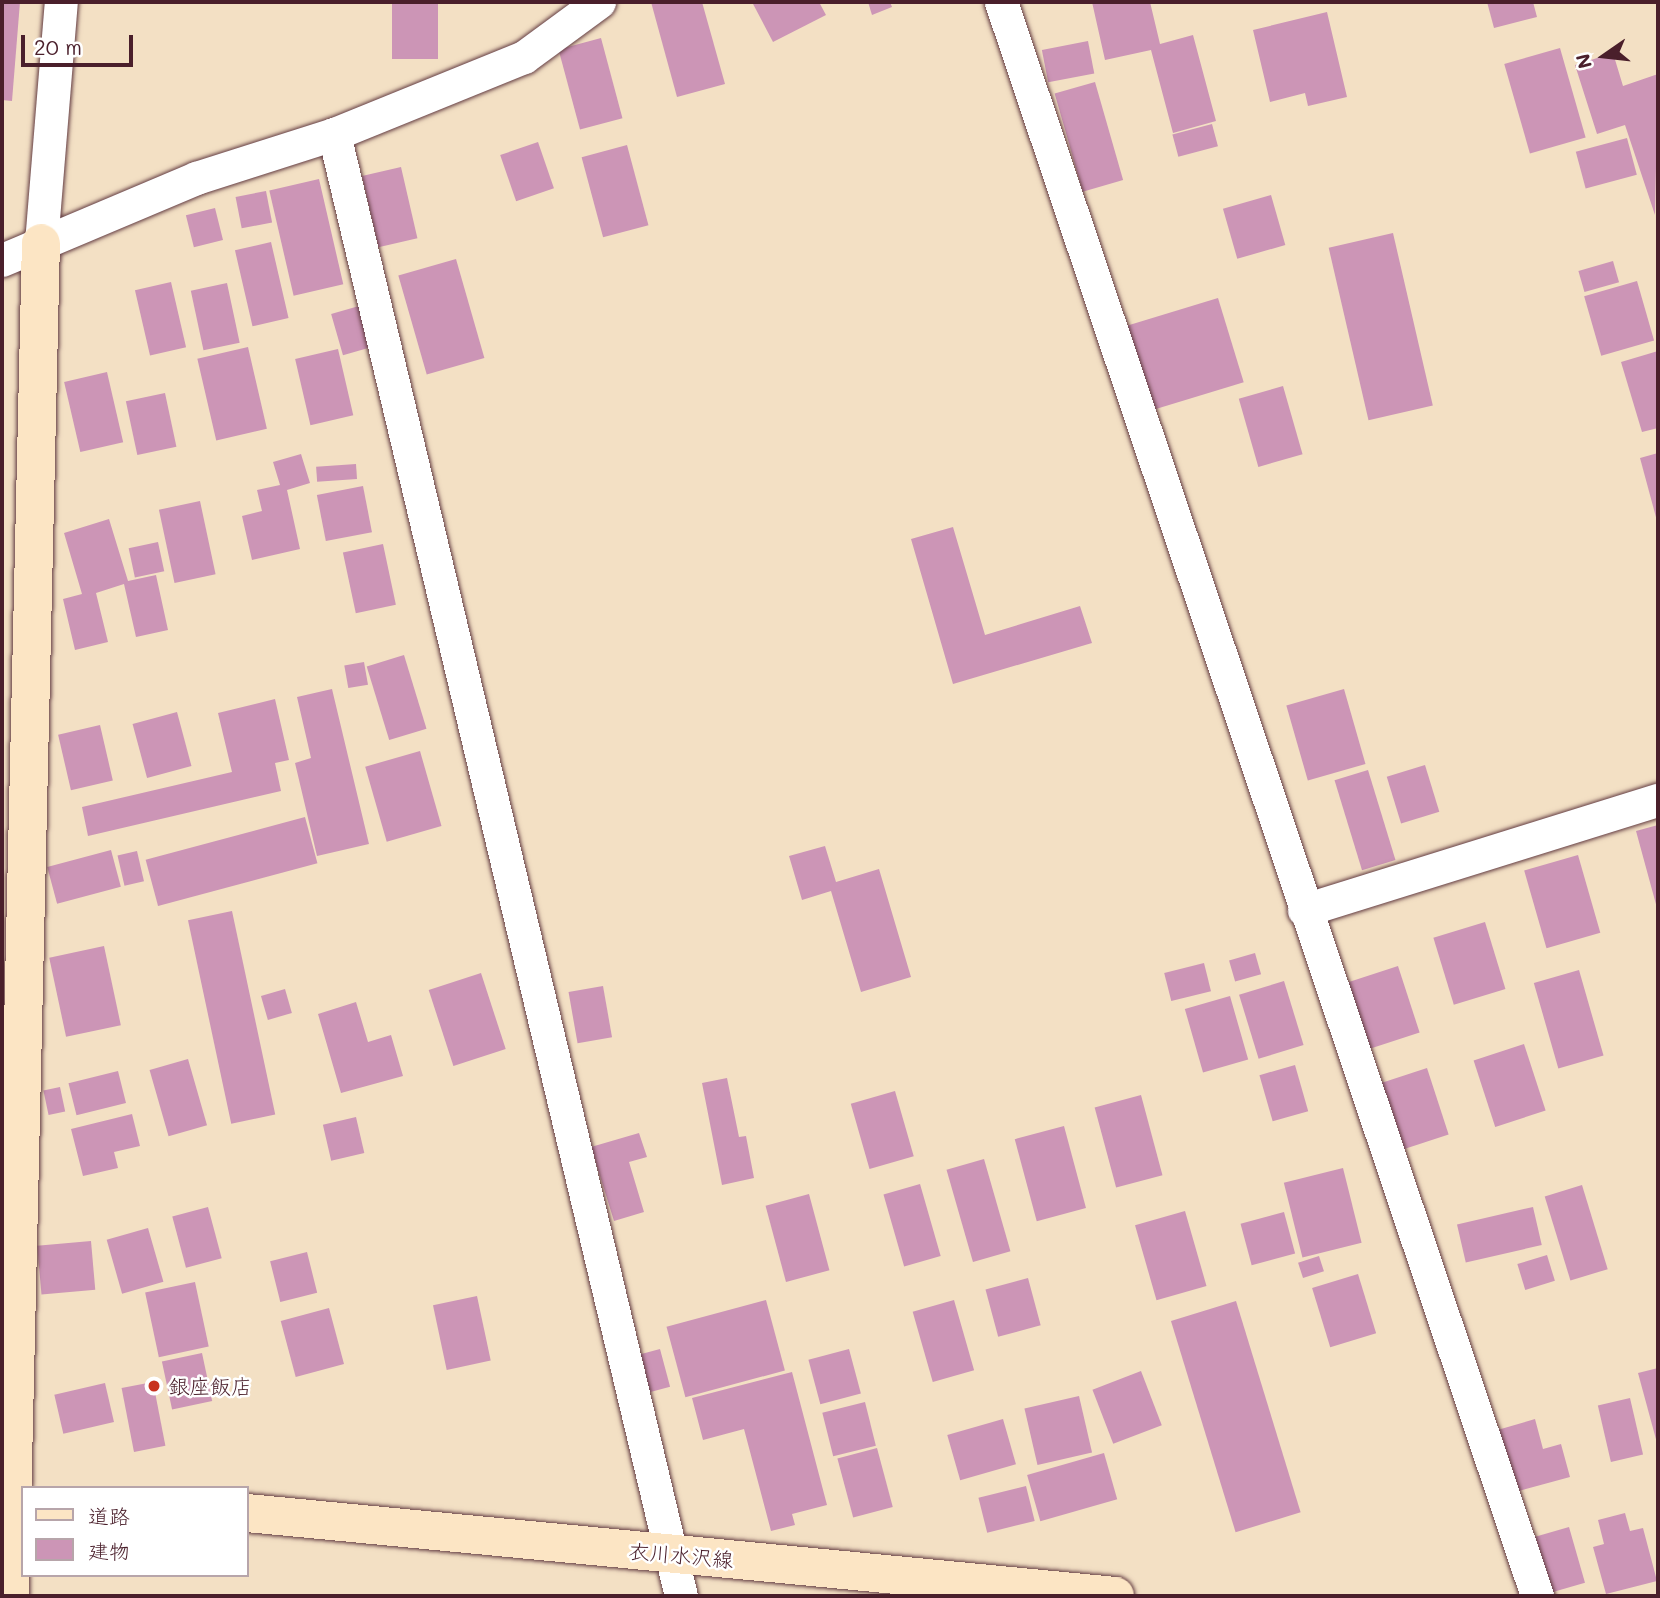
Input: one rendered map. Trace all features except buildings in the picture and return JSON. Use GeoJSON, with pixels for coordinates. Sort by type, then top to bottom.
{"type":"FeatureCollection","features":[{"type":"Feature","properties":{"kind":"street"},"geometry":{"type":"LineString","coordinates":[[10,1596],[41,243],[61,2]]}},
{"type":"Feature","properties":{"kind":"street"},"geometry":{"type":"LineString","coordinates":[[2,260],[196,178],[334,134],[524,57],[599,2]]}},
{"type":"Feature","properties":{"kind":"street"},"geometry":{"type":"LineString","coordinates":[[1001,2],[1304,910],[1537,1596]]}},
{"type":"Feature","properties":{"kind":"street"},"geometry":{"type":"LineString","coordinates":[[334,134],[681,1596]]}},
{"type":"Feature","properties":{"kind":"street"},"geometry":{"type":"LineString","coordinates":[[1304,910],[1658,800]]}},
{"type":"Feature","properties":{"kind":"street","name":"衣川水沢線"},"geometry":{"type":"LineString","coordinates":[[248,1513],[1115,1596]]}},
{"type":"Feature","properties":{"kind":"place","name":"銀座飯店"},"geometry":{"type":"Point","coordinates":[154,1386]}}]}
